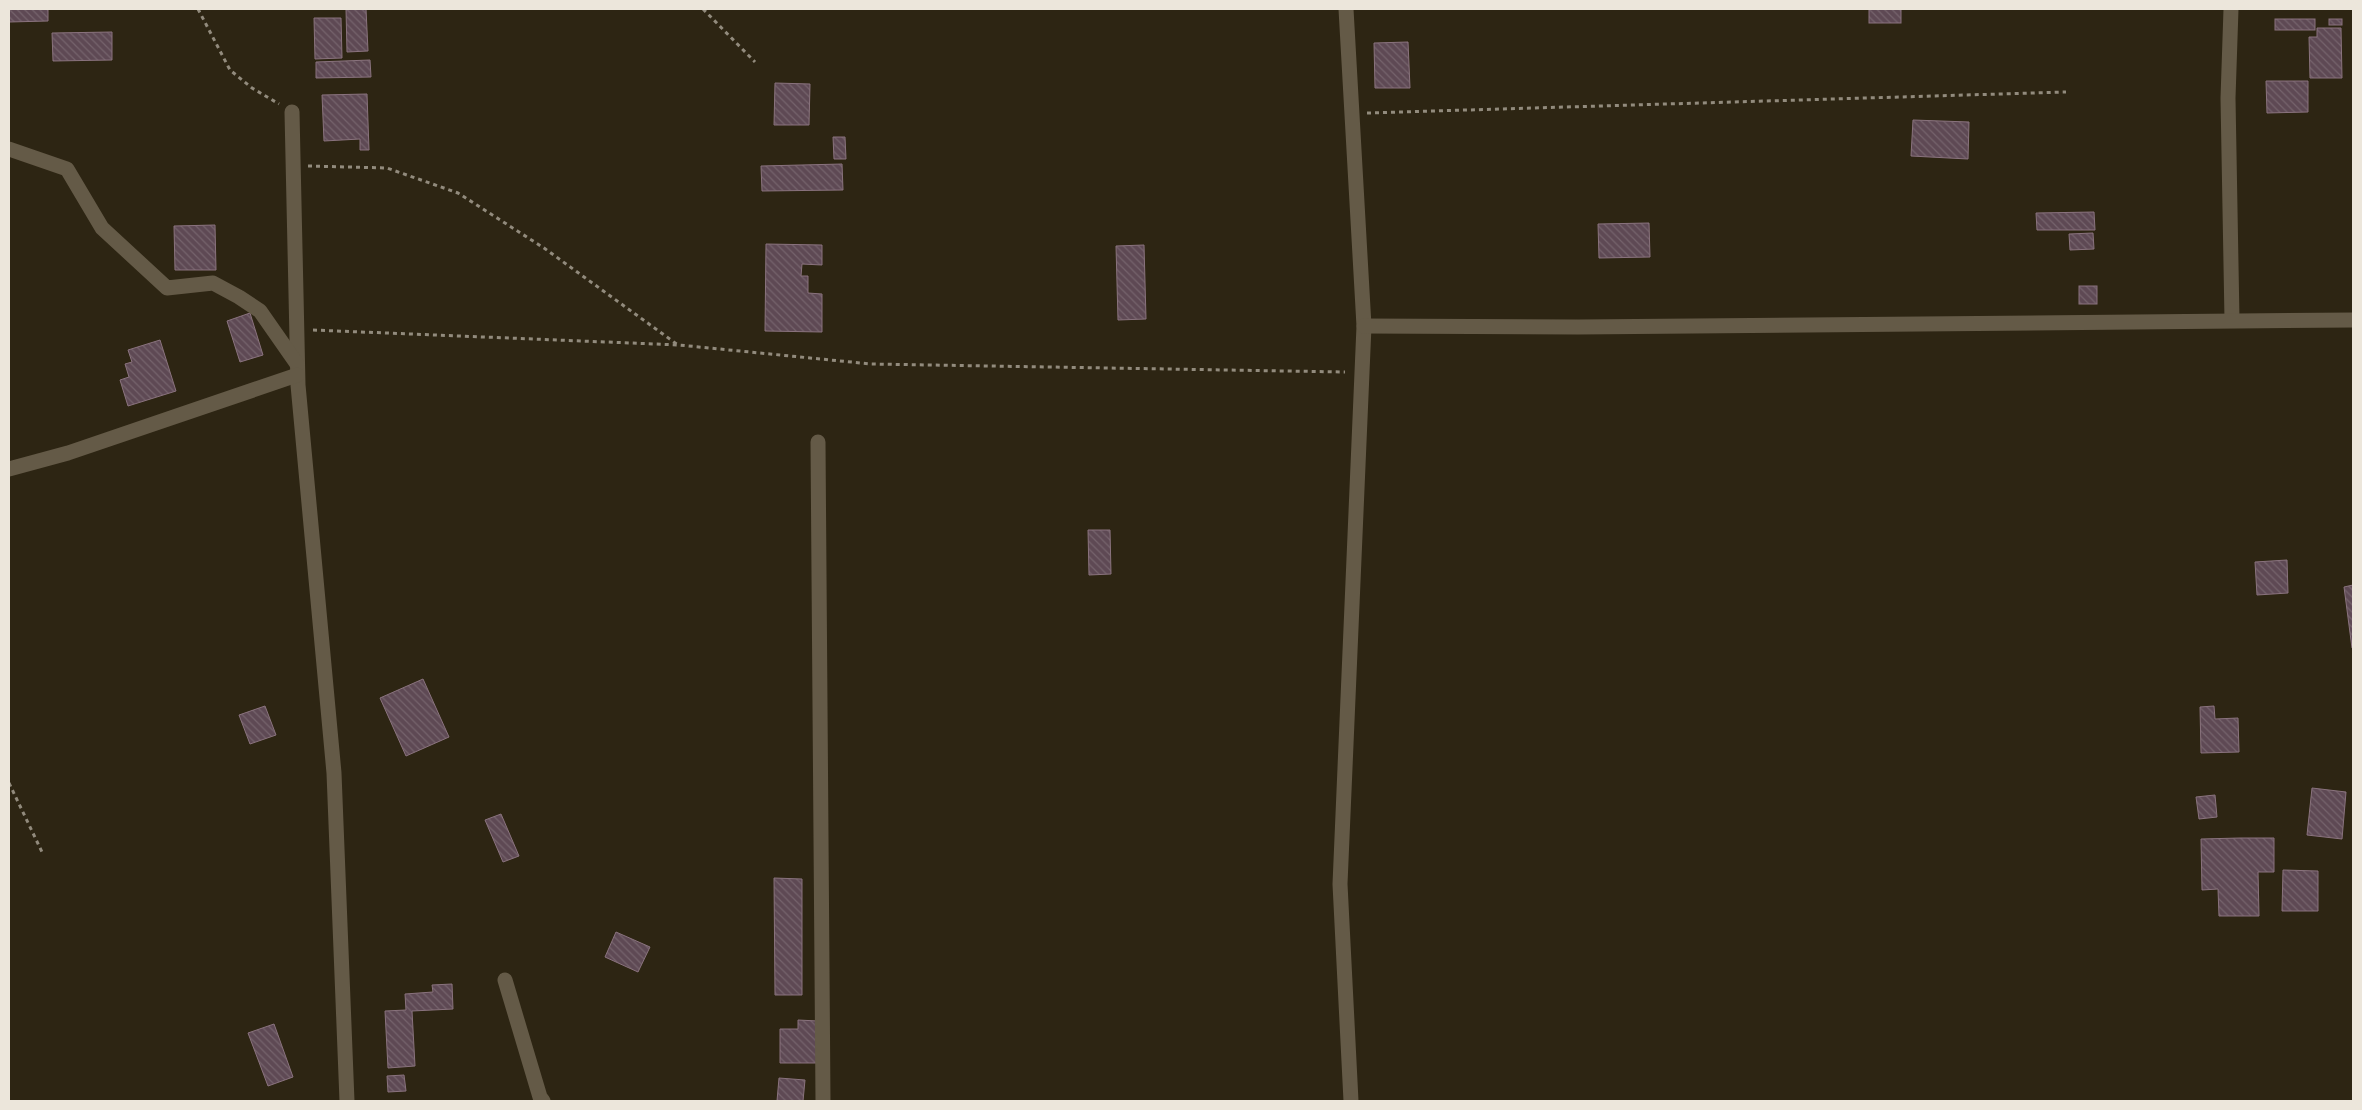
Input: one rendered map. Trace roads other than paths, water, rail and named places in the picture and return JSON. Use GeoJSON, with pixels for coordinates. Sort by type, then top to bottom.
{"type":"FeatureCollection","features":[{"type":"Feature","properties":{"kind":"street"},"geometry":{"type":"LineString","coordinates":[[1346,9],[1364,326],[1340,884],[1351,1101]]}},
{"type":"Feature","properties":{"kind":"street"},"geometry":{"type":"LineString","coordinates":[[2231,9],[2228,98],[2232,320]]}},
{"type":"Feature","properties":{"kind":"street"},"geometry":{"type":"LineString","coordinates":[[292,112],[297,369],[334,773],[348,1101]]}},
{"type":"Feature","properties":{"kind":"street"},"geometry":{"type":"LineString","coordinates":[[9,148],[67,168],[102,228],[167,288],[213,283],[260,311],[297,369]]}},
{"type":"Feature","properties":{"kind":"street"},"geometry":{"type":"LineString","coordinates":[[1364,326],[1578,327],[2353,320]]}},
{"type":"Feature","properties":{"kind":"street"},"geometry":{"type":"LineString","coordinates":[[9,469],[68,453],[297,369]]}},
{"type":"Feature","properties":{"kind":"street"},"geometry":{"type":"LineString","coordinates":[[818,442],[823,1101]]}},
{"type":"Feature","properties":{"kind":"street"},"geometry":{"type":"LineString","coordinates":[[504,980],[540,1097],[543,1101]]}}]}
